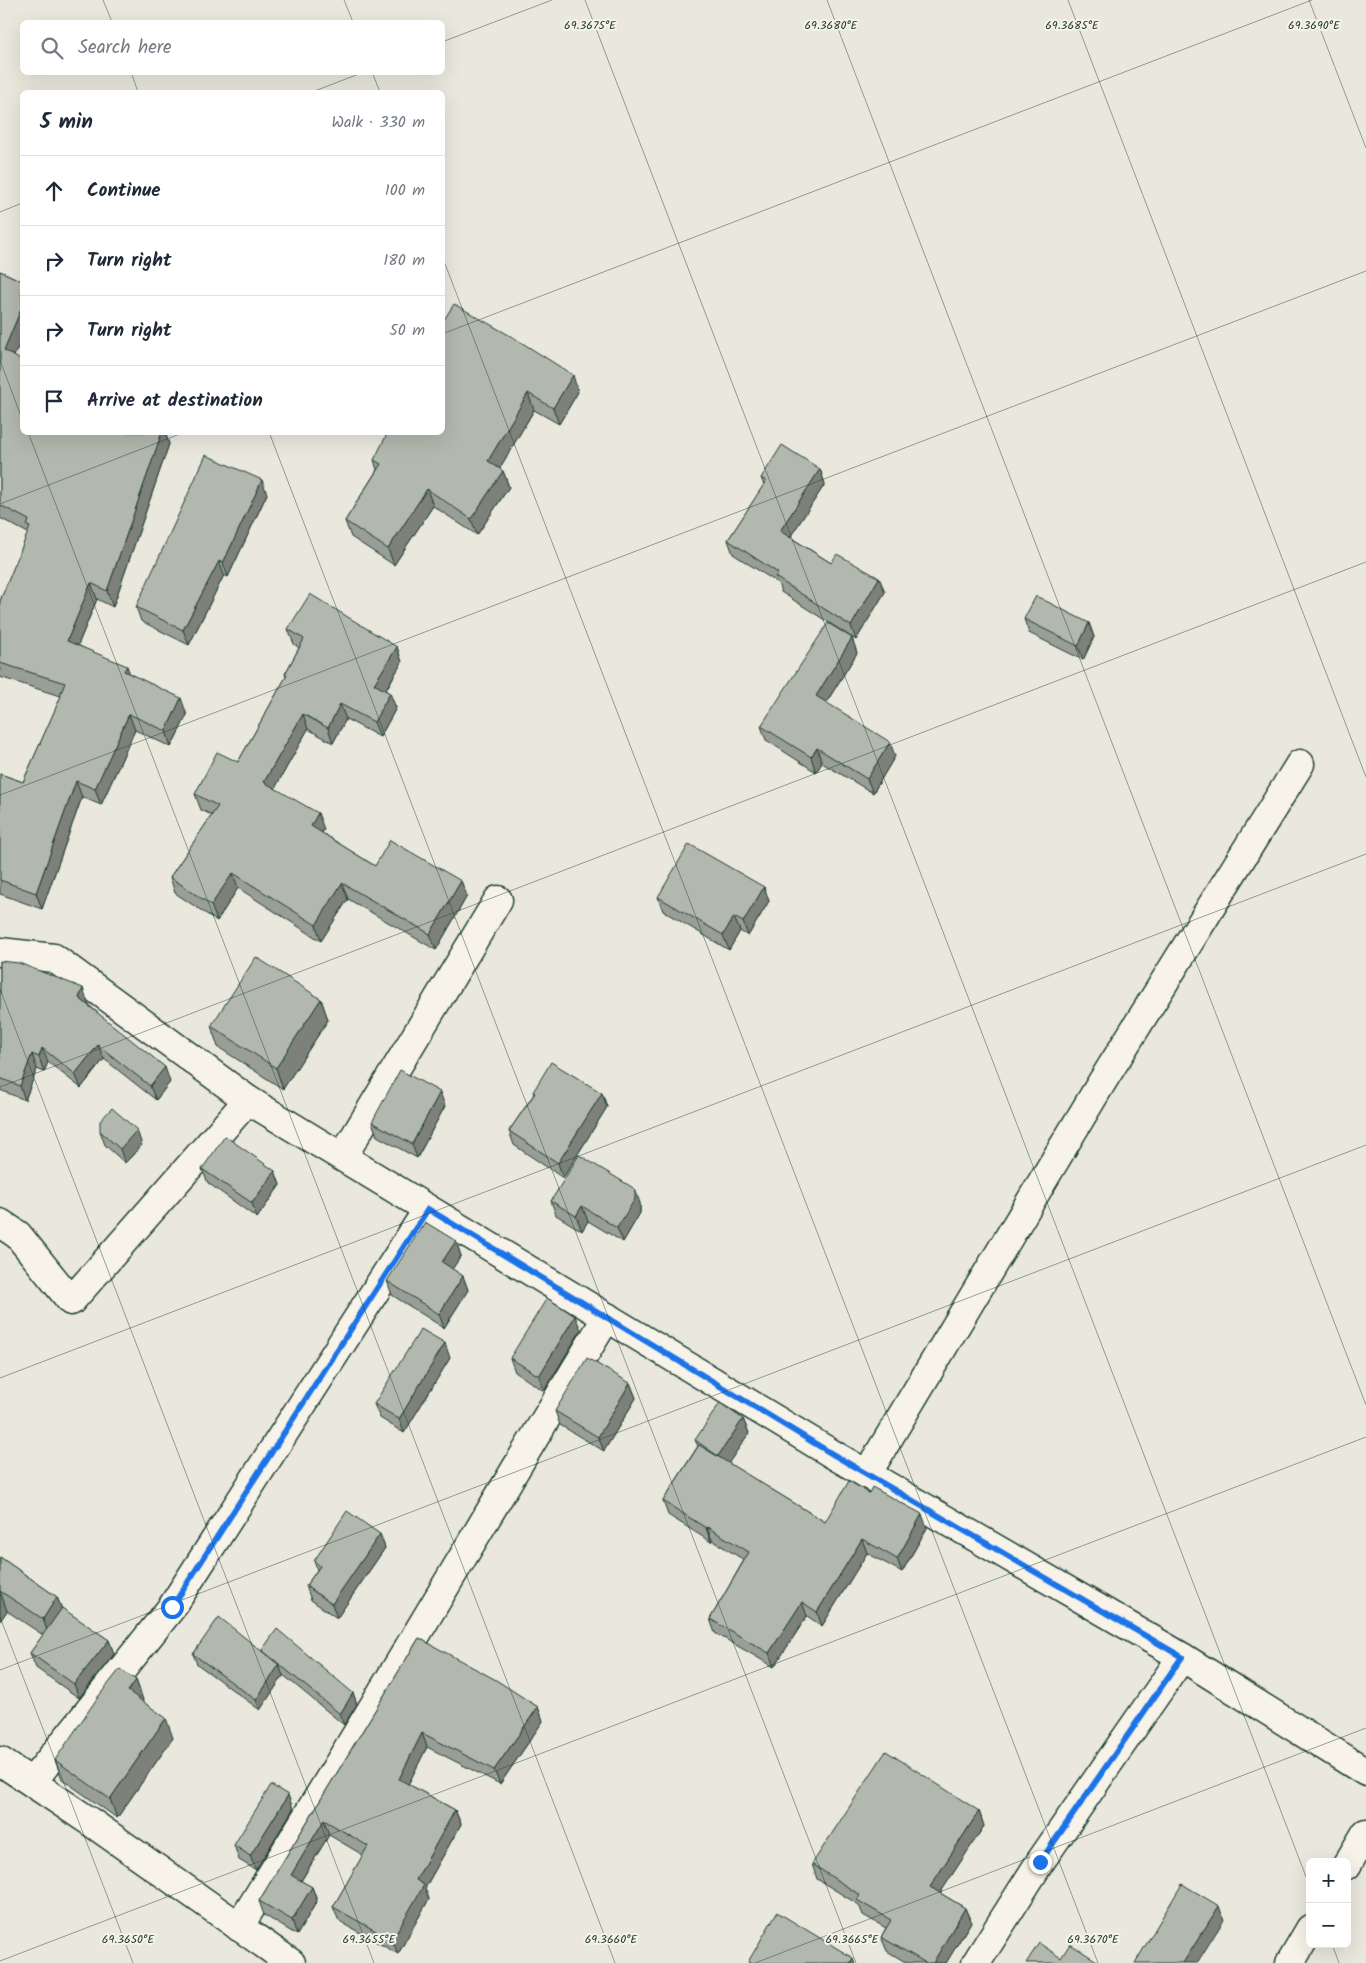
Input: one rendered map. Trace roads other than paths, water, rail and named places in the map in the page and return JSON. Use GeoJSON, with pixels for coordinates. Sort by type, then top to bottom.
{"type":"FeatureCollection","features":[{"type":"Feature","properties":{"kind":"street"},"geometry":{"type":"LineString","coordinates":[[867,1474],[1102,1082],[1300,764]]}},
{"type":"Feature","properties":{"kind":"street"},"geometry":{"type":"LineString","coordinates":[[343,1156],[498,900]]}},
{"type":"Feature","properties":{"kind":"street"},"geometry":{"type":"LineString","coordinates":[[0,952],[54,958],[248,1100],[867,1474],[1182,1657],[1366,1772]]}},
{"type":"Feature","properties":{"kind":"street"},"geometry":{"type":"LineString","coordinates":[[0,1223],[18,1236],[71,1301],[248,1100]]}},
{"type":"Feature","properties":{"kind":"street"},"geometry":{"type":"LineString","coordinates":[[32,1782],[172,1607],[428,1209]]}},
{"type":"Feature","properties":{"kind":"street"},"geometry":{"type":"LineString","coordinates":[[239,1927],[326,1787],[464,1553],[607,1317]]}},
{"type":"Feature","properties":{"kind":"street"},"geometry":{"type":"LineString","coordinates":[[976,1963],[1040,1862],[1182,1657]]}},
{"type":"Feature","properties":{"kind":"street"},"geometry":{"type":"LineString","coordinates":[[0,1761],[291,1963]]}},
{"type":"Feature","properties":{"kind":"street"},"geometry":{"type":"LineString","coordinates":[[1351,1858],[1366,1833]]}},
{"type":"Feature","properties":{"kind":"street"},"geometry":{"type":"LineString","coordinates":[[1290,1963],[1306,1936]]}}]}
